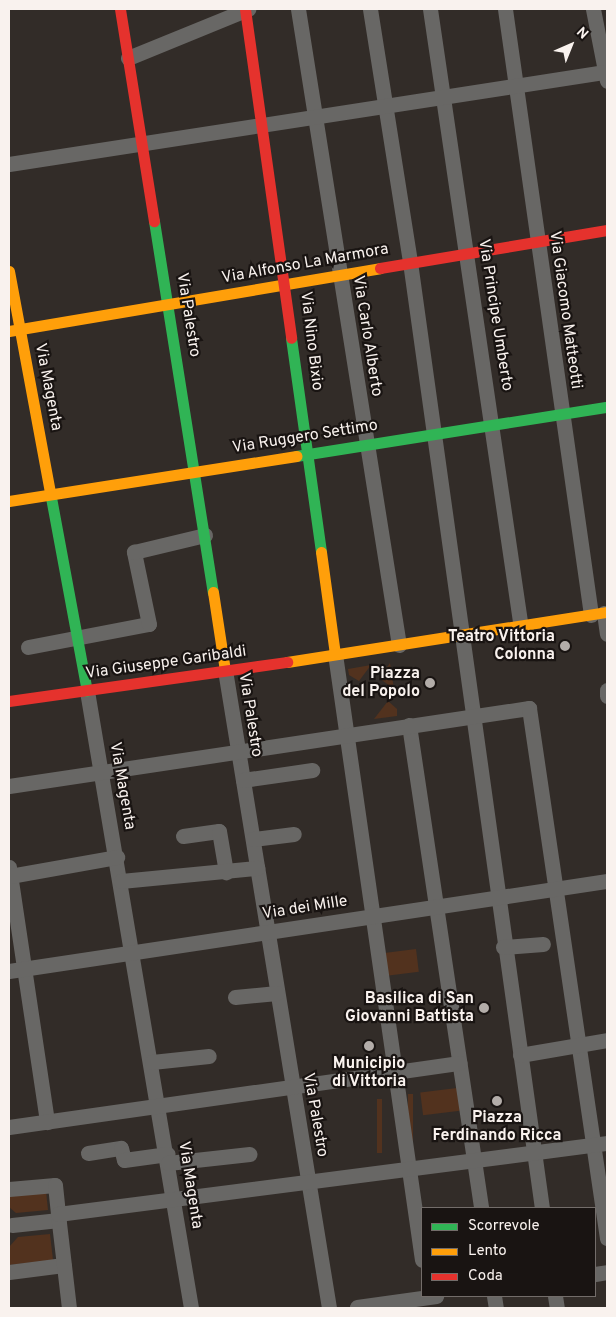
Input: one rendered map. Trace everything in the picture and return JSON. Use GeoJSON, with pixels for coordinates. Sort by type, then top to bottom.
{"type":"FeatureCollection","features":[{"type":"Feature","properties":{"kind":"main road","name":"Via Palestro"},"geometry":{"type":"LineString","coordinates":[[120,9],[169,304],[225,670]]}},
{"type":"Feature","properties":{"kind":"main road","name":"Via Nino Bixio"},"geometry":{"type":"LineString","coordinates":[[246,9],[286,285],[332,652]]}},
{"type":"Feature","properties":{"kind":"main road","name":"Via Alfonso La Marmora"},"geometry":{"type":"LineString","coordinates":[[14,330],[607,230]]}},
{"type":"Feature","properties":{"kind":"main road","name":"Via Magenta"},"geometry":{"type":"LineString","coordinates":[[9,271],[14,330],[50,494],[87,691]]}},
{"type":"Feature","properties":{"kind":"main road","name":"Via Ruggero Settimo"},"geometry":{"type":"LineString","coordinates":[[9,501],[308,452],[607,407]]}},
{"type":"Feature","properties":{"kind":"main road"},"geometry":{"type":"LineString","coordinates":[[521,628],[601,613]]}},
{"type":"Feature","properties":{"kind":"main road","name":"Via Giuseppe Garibaldi"},"geometry":{"type":"LineString","coordinates":[[9,701],[87,691],[459,633],[521,628]]}},
{"type":"Feature","properties":{"kind":"street"},"geometry":{"type":"LineString","coordinates":[[128,58],[246,9]]}},
{"type":"Feature","properties":{"kind":"street","name":"Via Carlo Alberto"},"geometry":{"type":"LineString","coordinates":[[298,9],[313,117],[398,642]]}},
{"type":"Feature","properties":{"kind":"street"},"geometry":{"type":"LineString","coordinates":[[370,9],[410,262],[471,720],[499,894],[503,946],[523,1054],[538,1155],[542,1207]]}},
{"type":"Feature","properties":{"kind":"street","name":"Via Principe Umberto"},"geometry":{"type":"LineString","coordinates":[[430,9],[494,423],[521,628]]}},
{"type":"Feature","properties":{"kind":"street","name":"Via Giacomo Matteotti"},"geometry":{"type":"LineString","coordinates":[[505,9],[561,414],[601,613],[607,634]]}},
{"type":"Feature","properties":{"kind":"street"},"geometry":{"type":"LineString","coordinates":[[9,164],[263,126],[516,84],[606,76],[593,9]]}},
{"type":"Feature","properties":{"kind":"street"},"geometry":{"type":"LineString","coordinates":[[28,648],[149,624],[134,552],[205,535]]}},
{"type":"Feature","properties":{"kind":"street"},"geometry":{"type":"LineString","coordinates":[[332,652],[343,738],[396,1073],[421,1253]]}},
{"type":"Feature","properties":{"kind":"street","name":"Via Palestro"},"geometry":{"type":"LineString","coordinates":[[225,670],[329,1308]]}},
{"type":"Feature","properties":{"kind":"street"},"geometry":{"type":"LineString","coordinates":[[607,690],[607,696]]}},
{"type":"Feature","properties":{"kind":"street","name":"Via Magenta"},"geometry":{"type":"LineString","coordinates":[[87,691],[160,1108],[191,1308]]}},
{"type":"Feature","properties":{"kind":"street"},"geometry":{"type":"LineString","coordinates":[[9,786],[237,751],[410,730],[529,708],[557,886],[579,1045],[600,1144],[607,1238]]}},
{"type":"Feature","properties":{"kind":"street"},"geometry":{"type":"LineString","coordinates":[[410,730],[472,1165],[480,1207]]}},
{"type":"Feature","properties":{"kind":"street"},"geometry":{"type":"LineString","coordinates":[[243,780],[312,770]]}},
{"type":"Feature","properties":{"kind":"street"},"geometry":{"type":"LineString","coordinates":[[183,836],[219,831],[226,872]]}},
{"type":"Feature","properties":{"kind":"street"},"geometry":{"type":"LineString","coordinates":[[252,839],[294,834]]}},
{"type":"Feature","properties":{"kind":"street"},"geometry":{"type":"LineString","coordinates":[[47,1122],[16,970],[10,872],[117,857]]}},
{"type":"Feature","properties":{"kind":"street"},"geometry":{"type":"LineString","coordinates":[[120,881],[258,868]]}},
{"type":"Feature","properties":{"kind":"street","name":"Via dei Mille"},"geometry":{"type":"LineString","coordinates":[[16,970],[268,932],[499,894],[607,881]]}},
{"type":"Feature","properties":{"kind":"street"},"geometry":{"type":"LineString","coordinates":[[503,946],[543,944]]}},
{"type":"Feature","properties":{"kind":"street"},"geometry":{"type":"LineString","coordinates":[[235,998],[277,993]]}},
{"type":"Feature","properties":{"kind":"street"},"geometry":{"type":"LineString","coordinates":[[523,1054],[607,1040]]}},
{"type":"Feature","properties":{"kind":"street"},"geometry":{"type":"LineString","coordinates":[[152,1062],[209,1056]]}},
{"type":"Feature","properties":{"kind":"street"},"geometry":{"type":"LineString","coordinates":[[9,1127],[160,1108],[396,1073],[457,1062]]}},
{"type":"Feature","properties":{"kind":"street"},"geometry":{"type":"LineString","coordinates":[[10,1226],[61,1215],[309,1182],[409,1170],[472,1165],[600,1144]]}},
{"type":"Feature","properties":{"kind":"street"},"geometry":{"type":"LineString","coordinates":[[88,1153],[121,1148],[124,1160],[250,1154]]}},
{"type":"Feature","properties":{"kind":"street"},"geometry":{"type":"LineString","coordinates":[[9,1188],[55,1185],[61,1215],[64,1268],[69,1308]]}},
{"type":"Feature","properties":{"kind":"street"},"geometry":{"type":"LineString","coordinates":[[9,1272],[64,1268]]}},
{"type":"Feature","properties":{"kind":"street"},"geometry":{"type":"LineString","coordinates":[[357,1307],[430,1299]]}},
{"type":"Feature","properties":{"kind":"shaded area"},"geometry":{"type":"Polygon","coordinates":[[[390,663],[394,689],[379,678],[390,663]]]}},
{"type":"Feature","properties":{"kind":"shaded area"},"geometry":{"type":"Polygon","coordinates":[[[371,665],[359,681],[349,675],[348,669],[371,665]]]}},
{"type":"Feature","properties":{"kind":"shaded area"},"geometry":{"type":"Polygon","coordinates":[[[388,701],[397,709],[397,716],[374,719],[388,701]]]}},
{"type":"Feature","properties":{"kind":"shaded area"},"geometry":{"type":"Polygon","coordinates":[[[416,949],[419,972],[385,976],[382,953],[416,949]]]}},
{"type":"Feature","properties":{"kind":"shaded area"},"geometry":{"type":"Polygon","coordinates":[[[457,1088],[460,1111],[423,1115],[420,1093],[457,1088]]]}},
{"type":"Feature","properties":{"kind":"shaded area"},"geometry":{"type":"Polygon","coordinates":[[[408,1094],[413,1094],[413,1148],[408,1148],[408,1094]]]}},
{"type":"Feature","properties":{"kind":"shaded area"},"geometry":{"type":"Polygon","coordinates":[[[377,1099],[382,1099],[382,1153],[377,1153],[377,1099]]]}},
{"type":"Feature","properties":{"kind":"shaded area"},"geometry":{"type":"Polygon","coordinates":[[[46,1191],[48,1210],[16,1213],[9,1207],[9,1195],[46,1191]]]}},
{"type":"Feature","properties":{"kind":"shaded area"},"geometry":{"type":"Polygon","coordinates":[[[50,1234],[53,1260],[9,1265],[9,1247],[18,1237],[50,1234]]]}},
{"type":"Feature","properties":{"kind":"traffic: fast"},"geometry":{"type":"LineString","coordinates":[[154,221],[213,592]]}},
{"type":"Feature","properties":{"kind":"traffic: fast"},"geometry":{"type":"LineString","coordinates":[[291,338],[321,552]]}},
{"type":"Feature","properties":{"kind":"traffic: fast"},"geometry":{"type":"LineString","coordinates":[[296,456],[607,407]]}},
{"type":"Feature","properties":{"kind":"traffic: fast"},"geometry":{"type":"LineString","coordinates":[[50,492],[87,691]]}},
{"type":"Feature","properties":{"kind":"traffic: slow"},"geometry":{"type":"LineString","coordinates":[[9,331],[380,268]]}},
{"type":"Feature","properties":{"kind":"traffic: slow"},"geometry":{"type":"LineString","coordinates":[[9,271],[50,492]]}},
{"type":"Feature","properties":{"kind":"traffic: slow"},"geometry":{"type":"LineString","coordinates":[[9,501],[296,456]]}},
{"type":"Feature","properties":{"kind":"traffic: slow"},"geometry":{"type":"LineString","coordinates":[[321,552],[335,654]]}},
{"type":"Feature","properties":{"kind":"traffic: slow"},"geometry":{"type":"LineString","coordinates":[[213,592],[225,670]]}},
{"type":"Feature","properties":{"kind":"traffic: slow"},"geometry":{"type":"LineString","coordinates":[[287,662],[607,612]]}},
{"type":"Feature","properties":{"kind":"traffic: jam"},"geometry":{"type":"LineString","coordinates":[[120,9],[154,221]]}},
{"type":"Feature","properties":{"kind":"traffic: jam"},"geometry":{"type":"LineString","coordinates":[[245,9],[291,338]]}},
{"type":"Feature","properties":{"kind":"traffic: jam"},"geometry":{"type":"LineString","coordinates":[[380,268],[607,230]]}},
{"type":"Feature","properties":{"kind":"traffic: jam"},"geometry":{"type":"LineString","coordinates":[[9,701],[287,662]]}},
{"type":"Feature","properties":{"kind":"place","name":"Teatro Vittoria Colonna"},"geometry":{"type":"Point","coordinates":[565,646]}},
{"type":"Feature","properties":{"kind":"place","name":"Piazza del Popolo"},"geometry":{"type":"Point","coordinates":[430,683]}},
{"type":"Feature","properties":{"kind":"place","name":"Basilica di San Giovanni Battista"},"geometry":{"type":"Point","coordinates":[484,1008]}},
{"type":"Feature","properties":{"kind":"place","name":"Municipio di Vittoria"},"geometry":{"type":"Point","coordinates":[369,1046]}},
{"type":"Feature","properties":{"kind":"place","name":"Piazza Ferdinando Ricca"},"geometry":{"type":"Point","coordinates":[497,1101]}}]}
